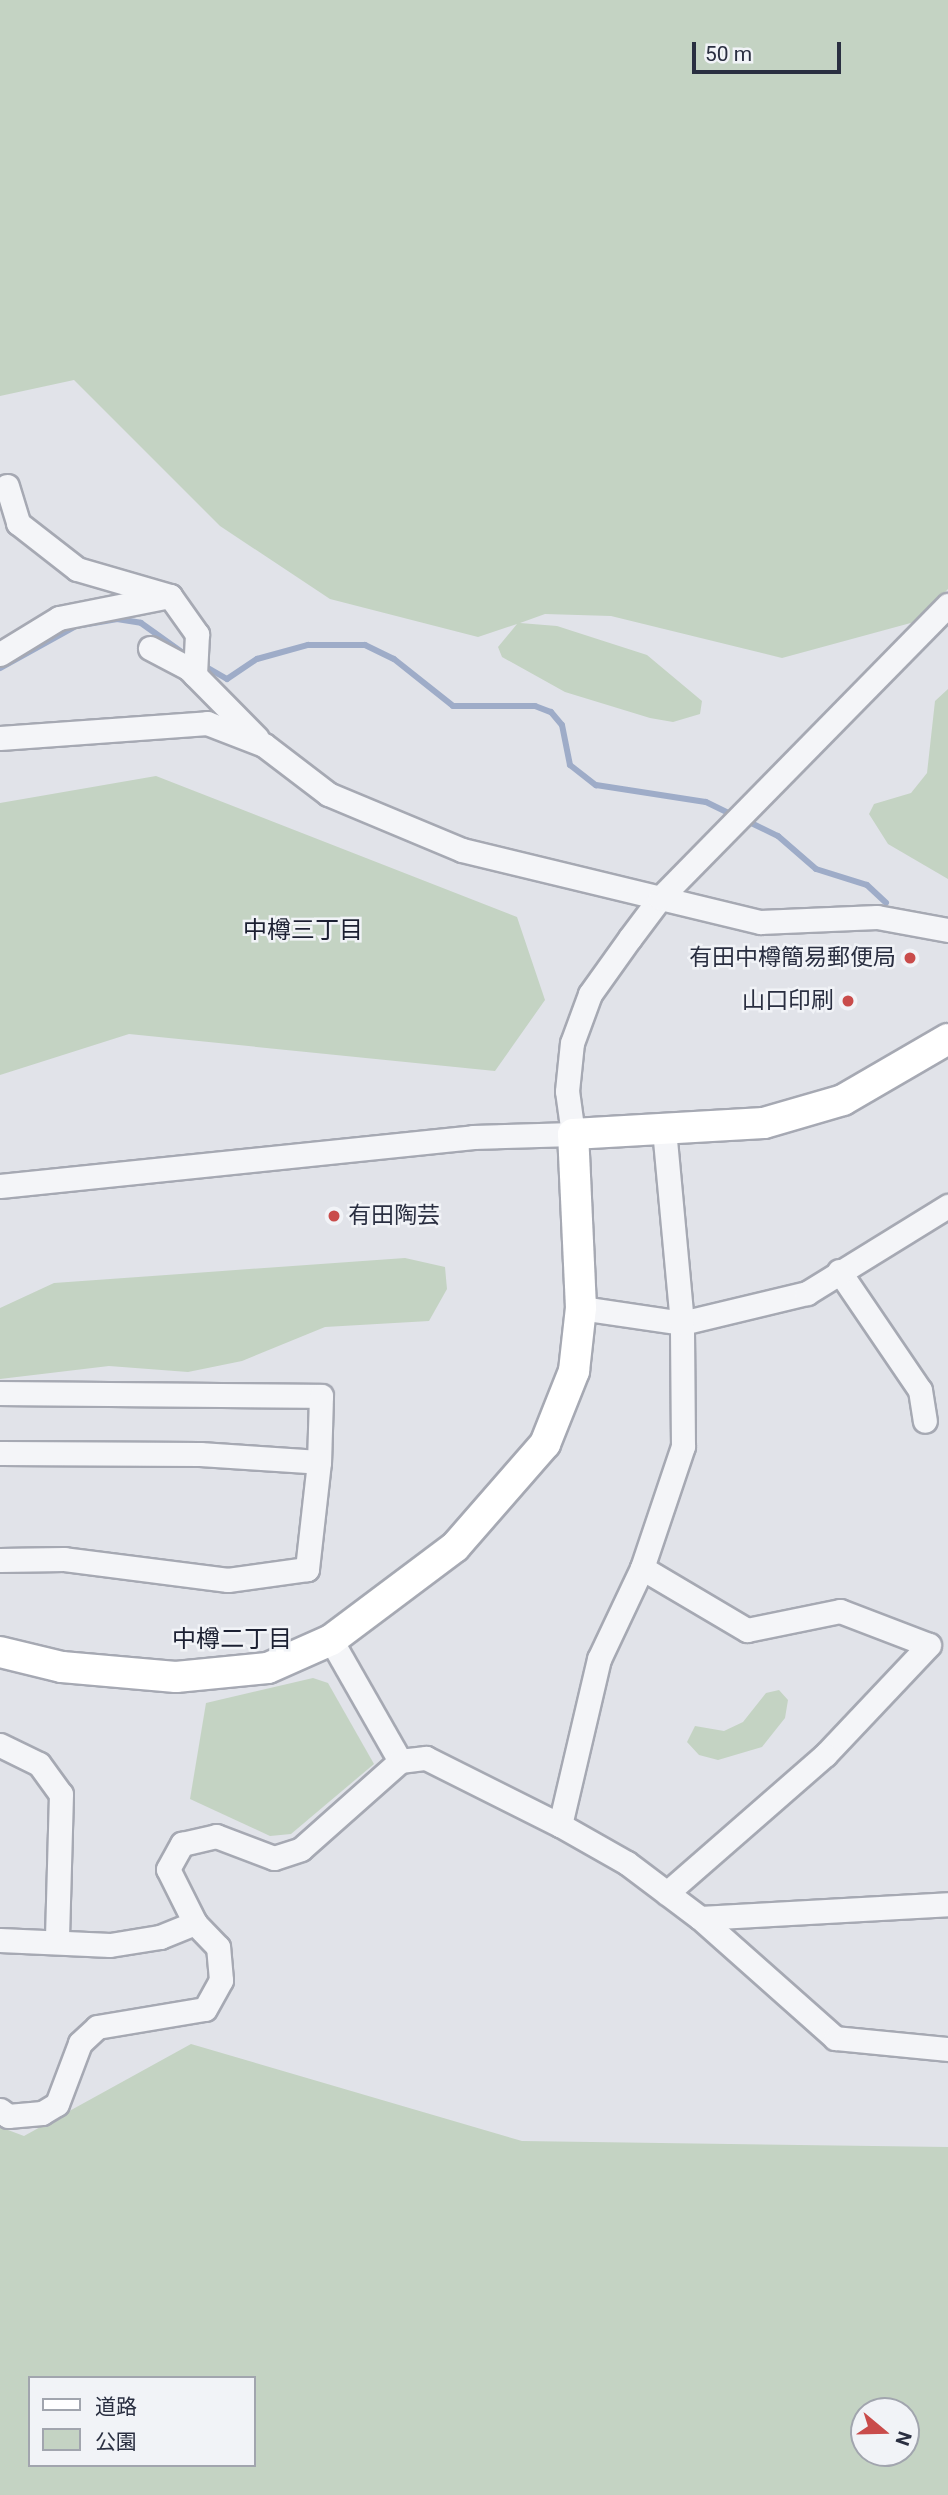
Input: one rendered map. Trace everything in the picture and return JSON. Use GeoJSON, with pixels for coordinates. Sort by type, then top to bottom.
{"type":"FeatureCollection","features":[{"type":"Feature","properties":{"kind":"main road"},"geometry":{"type":"LineString","coordinates":[[0,1652],[62,1667],[176,1677],[268,1668],[331,1640],[455,1547],[545,1444],[574,1371],[581,1308],[573,1134],[764,1123],[843,1100],[948,1039]]}},
{"type":"Feature","properties":{"kind":"street"},"geometry":{"type":"LineString","coordinates":[[6,486],[18,523],[78,569],[170,596],[197,634],[195,675]]}},
{"type":"Feature","properties":{"kind":"street"},"geometry":{"type":"LineString","coordinates":[[0,654],[58,618],[170,596]]}},
{"type":"Feature","properties":{"kind":"street"},"geometry":{"type":"LineString","coordinates":[[0,1186],[473,1137],[573,1134],[567,1091],[580,1014],[660,898],[948,605]]}},
{"type":"Feature","properties":{"kind":"street"},"geometry":{"type":"LineString","coordinates":[[150,648],[195,675],[264,745],[328,794],[462,849],[760,922],[877,917],[948,930]]}},
{"type":"Feature","properties":{"kind":"street"},"geometry":{"type":"LineString","coordinates":[[0,738],[206,723],[264,745]]}},
{"type":"Feature","properties":{"kind":"street"},"geometry":{"type":"LineString","coordinates":[[560,1825],[599,1658],[642,1568],[683,1446],[682,1323],[664,1128]]}},
{"type":"Feature","properties":{"kind":"street"},"geometry":{"type":"LineString","coordinates":[[581,1308],[682,1323],[807,1293],[948,1206]]}},
{"type":"Feature","properties":{"kind":"street"},"geometry":{"type":"LineString","coordinates":[[839,1271],[920,1390],[925,1421]]}},
{"type":"Feature","properties":{"kind":"street"},"geometry":{"type":"LineString","coordinates":[[0,1393],[321,1396],[320,1462],[307,1569],[228,1580],[64,1559],[0,1560]]}},
{"type":"Feature","properties":{"kind":"street"},"geometry":{"type":"LineString","coordinates":[[0,1452],[200,1454],[320,1462]]}},
{"type":"Feature","properties":{"kind":"street"},"geometry":{"type":"LineString","coordinates":[[642,1568],[747,1630],[840,1611],[929,1645],[825,1755],[667,1893]]}},
{"type":"Feature","properties":{"kind":"street"},"geometry":{"type":"LineString","coordinates":[[331,1640],[400,1761]]}},
{"type":"Feature","properties":{"kind":"street"},"geometry":{"type":"LineString","coordinates":[[0,1745],[39,1764],[61,1794],[57,1940]]}},
{"type":"Feature","properties":{"kind":"street"},"geometry":{"type":"LineString","coordinates":[[0,2110],[8,2116],[43,2113],[57,2104],[80,2043],[97,2028],[205,2009],[221,1980],[218,1947],[195,1923],[168,1869],[182,1844],[216,1836],[274,1858],[301,1849],[400,1761],[426,1758],[560,1825],[667,1893],[700,1918],[835,2038],[948,2049]]}},
{"type":"Feature","properties":{"kind":"street"},"geometry":{"type":"LineString","coordinates":[[700,1918],[948,1904]]}},
{"type":"Feature","properties":{"kind":"street"},"geometry":{"type":"LineString","coordinates":[[0,1940],[57,1940],[110,1945],[160,1937],[195,1923]]}},
{"type":"Feature","properties":{"kind":"green space"},"geometry":{"type":"Polygon","coordinates":[[[0,0],[948,0],[948,589],[918,621],[782,658],[611,616],[545,614],[520,623],[557,626],[647,655],[702,701],[700,714],[673,722],[650,718],[565,692],[502,657],[498,647],[517,624],[478,637],[330,599],[220,526],[74,380],[0,396],[0,0]]]}},
{"type":"Feature","properties":{"kind":"green space"},"geometry":{"type":"Polygon","coordinates":[[[948,689],[948,879],[888,844],[869,814],[874,804],[911,793],[927,773],[935,701],[948,689]]]}},
{"type":"Feature","properties":{"kind":"green space"},"geometry":{"type":"Polygon","coordinates":[[[156,776],[517,917],[545,1000],[495,1071],[129,1034],[0,1075],[0,803],[156,776]]]}},
{"type":"Feature","properties":{"kind":"green space"},"geometry":{"type":"Polygon","coordinates":[[[405,1258],[445,1267],[447,1289],[429,1321],[325,1327],[242,1361],[188,1372],[109,1366],[0,1379],[0,1308],[54,1283],[405,1258]]]}},
{"type":"Feature","properties":{"kind":"green space"},"geometry":{"type":"Polygon","coordinates":[[[313,1678],[328,1683],[374,1764],[291,1834],[270,1836],[190,1799],[206,1703],[313,1678]]]}},
{"type":"Feature","properties":{"kind":"green space"},"geometry":{"type":"Polygon","coordinates":[[[779,1690],[788,1700],[785,1718],[762,1747],[718,1760],[699,1755],[687,1742],[695,1726],[724,1731],[743,1722],[766,1693],[779,1690]]]}},
{"type":"Feature","properties":{"kind":"green space"},"geometry":{"type":"Polygon","coordinates":[[[191,2044],[522,2141],[948,2147],[948,2495],[0,2495],[0,2127],[24,2136],[191,2044]]]}},
{"type":"Feature","properties":{"kind":"waterway"},"geometry":{"type":"LineString","coordinates":[[0,668],[76,626],[117,619],[141,623],[183,653]]}},
{"type":"Feature","properties":{"kind":"waterway"},"geometry":{"type":"LineString","coordinates":[[201,664],[227,679],[257,659],[308,645],[365,645],[394,659],[453,706],[535,706],[551,712],[562,725],[570,765],[596,785],[706,802],[733,815]]}},
{"type":"Feature","properties":{"kind":"waterway"},"geometry":{"type":"LineString","coordinates":[[743,819],[778,836],[816,869],[867,885],[886,903]]}},
{"type":"Feature","properties":{"kind":"place","name":"有田中樽簡易郵便局"},"geometry":{"type":"Point","coordinates":[910,958]}},
{"type":"Feature","properties":{"kind":"place","name":"山口印刷"},"geometry":{"type":"Point","coordinates":[848,1001]}},
{"type":"Feature","properties":{"kind":"place","name":"有田陶芸"},"geometry":{"type":"Point","coordinates":[334,1216]}},
{"type":"Feature","properties":{"kind":"district","name":"中樽三丁目"},"geometry":{"type":"Point","coordinates":[303,931]}},
{"type":"Feature","properties":{"kind":"district","name":"中樽二丁目"},"geometry":{"type":"Point","coordinates":[232,1640]}}]}
